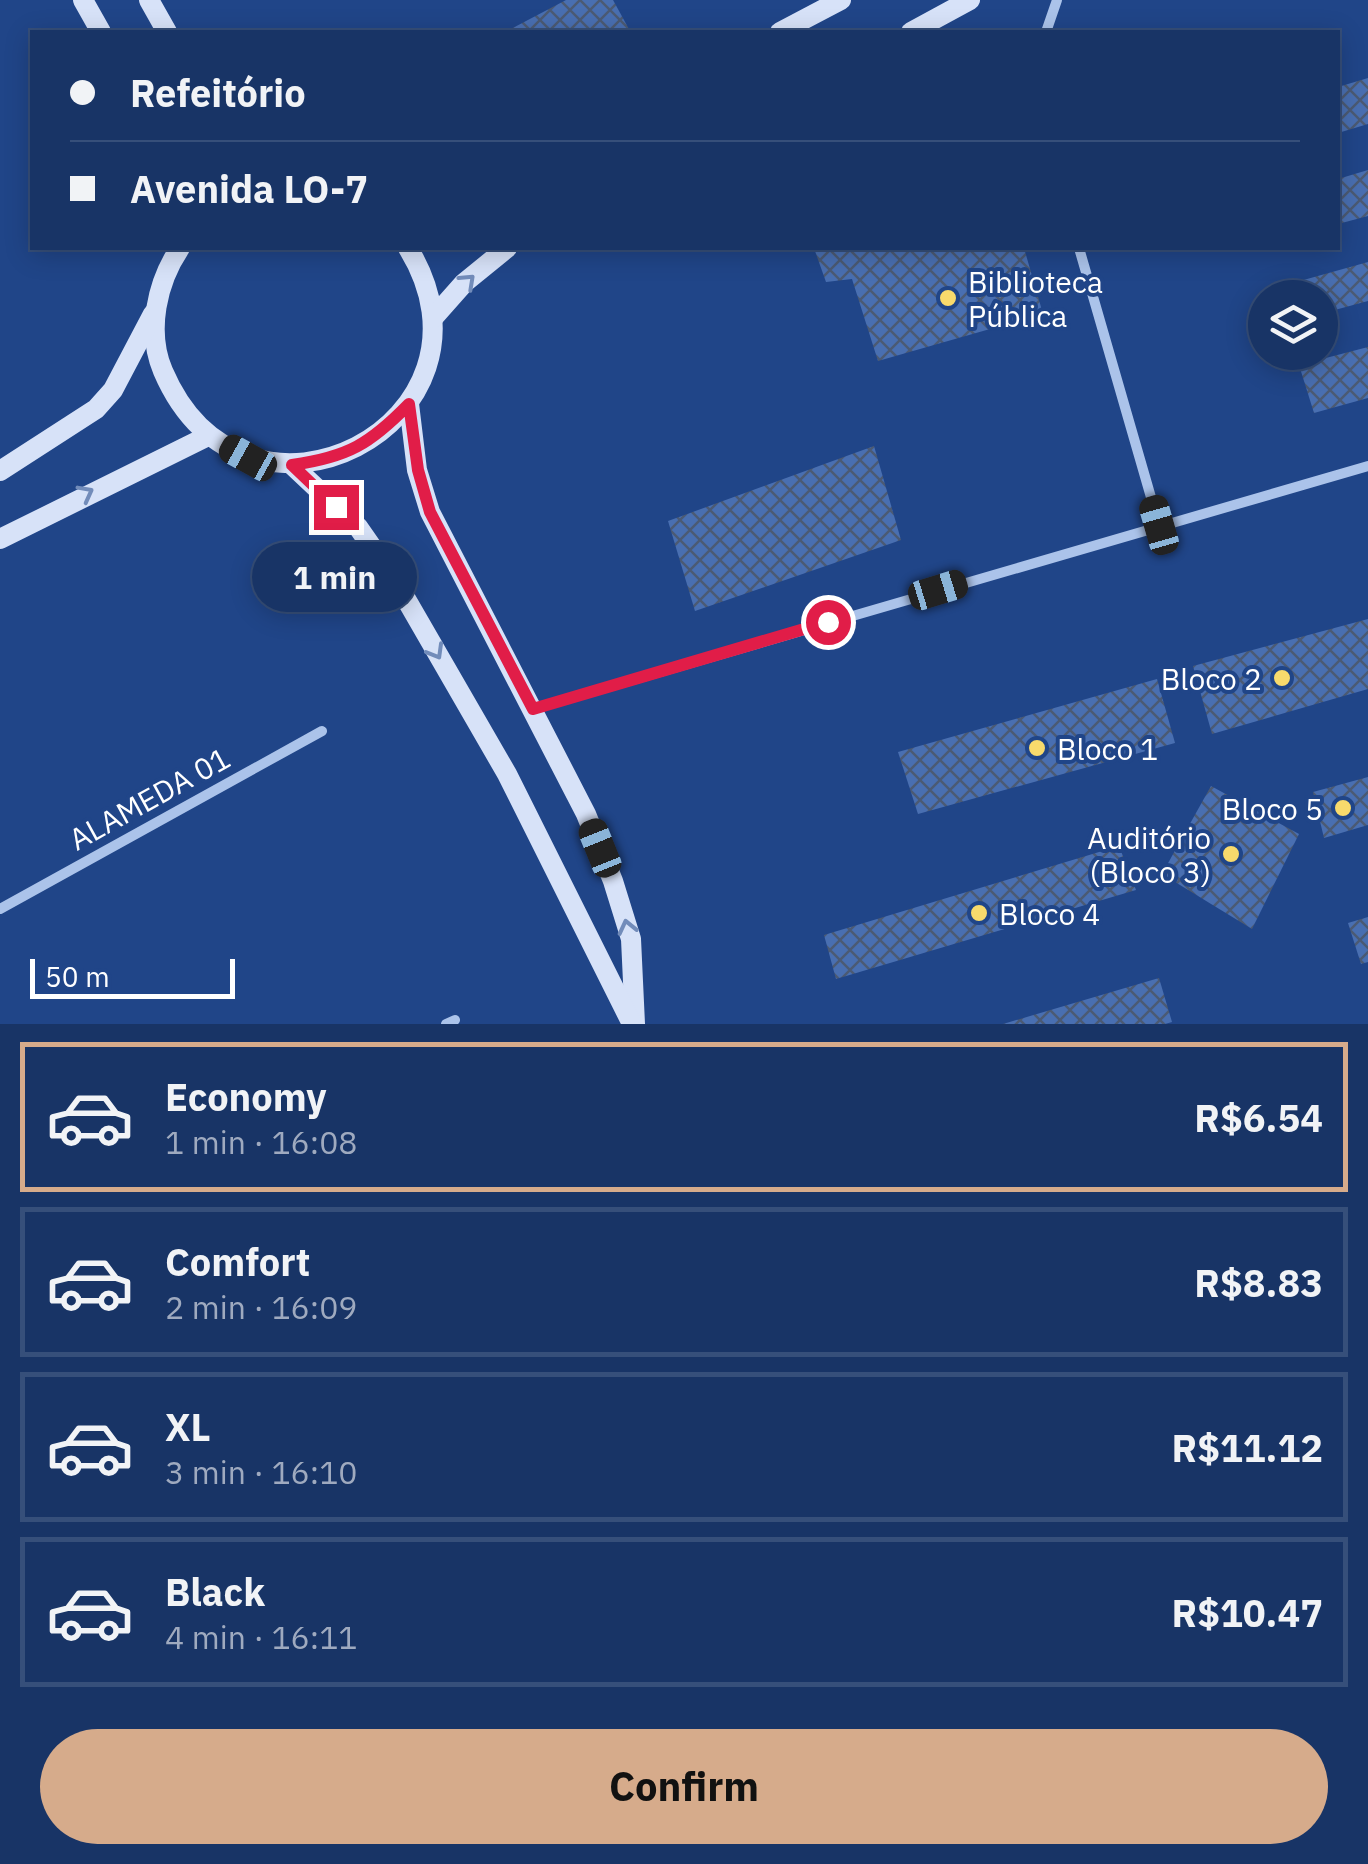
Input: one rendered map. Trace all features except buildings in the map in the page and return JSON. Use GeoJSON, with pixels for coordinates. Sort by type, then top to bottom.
{"type":"FeatureCollection","features":[{"type":"Feature","properties":{"kind":"street"},"geometry":{"type":"LineString","coordinates":[[83,0],[100,30]]}},
{"type":"Feature","properties":{"kind":"street"},"geometry":{"type":"LineString","coordinates":[[150,0],[166,30]]}},
{"type":"Feature","properties":{"kind":"street"},"geometry":{"type":"LineString","coordinates":[[784,30],[841,0]]}},
{"type":"Feature","properties":{"kind":"street"},"geometry":{"type":"LineString","coordinates":[[914,30],[970,0]]}},
{"type":"Feature","properties":{"kind":"street"},"geometry":{"type":"LineString","coordinates":[[1047,30],[1057,0]]}},
{"type":"Feature","properties":{"kind":"street"},"geometry":{"type":"LineString","coordinates":[[0,470],[96,410],[113,390],[154,312],[167,267],[179,250]]}},
{"type":"Feature","properties":{"kind":"street"},"geometry":{"type":"LineString","coordinates":[[154,312],[158,359],[176,402],[208,436],[248,458],[292,465],[337,458],[378,437],[409,404],[428,363],[434,318],[424,273],[409,250]]}},
{"type":"Feature","properties":{"kind":"street"},"geometry":{"type":"LineString","coordinates":[[434,318],[464,283],[505,250]]}},
{"type":"Feature","properties":{"kind":"street"},"geometry":{"type":"LineString","coordinates":[[1080,250],[1159,525]]}},
{"type":"Feature","properties":{"kind":"street"},"geometry":{"type":"LineString","coordinates":[[409,404],[418,470],[430,512],[586,814],[626,916],[634,1024]]}},
{"type":"Feature","properties":{"kind":"street"},"geometry":{"type":"LineString","coordinates":[[0,539],[208,436]]}},
{"type":"Feature","properties":{"kind":"street"},"geometry":{"type":"LineString","coordinates":[[292,465],[358,528],[395,580],[507,774],[634,1024]]}},
{"type":"Feature","properties":{"kind":"street"},"geometry":{"type":"LineString","coordinates":[[533,709],[1368,466]]}},
{"type":"Feature","properties":{"kind":"street","name":"ALAMEDA 01"},"geometry":{"type":"LineString","coordinates":[[0,910],[322,731]]}},
{"type":"Feature","properties":{"kind":"place","name":"Biblioteca Pública"},"geometry":{"type":"Point","coordinates":[948,298]}},
{"type":"Feature","properties":{"kind":"place","name":"Bloco 2"},"geometry":{"type":"Point","coordinates":[1282,678]}},
{"type":"Feature","properties":{"kind":"place","name":"Bloco 1"},"geometry":{"type":"Point","coordinates":[1037,748]}},
{"type":"Feature","properties":{"kind":"place","name":"Bloco 5"},"geometry":{"type":"Point","coordinates":[1343,808]}},
{"type":"Feature","properties":{"kind":"place","name":"Auditório (Bloco 3)"},"geometry":{"type":"Point","coordinates":[1231,854]}},
{"type":"Feature","properties":{"kind":"place","name":"Bloco 4"},"geometry":{"type":"Point","coordinates":[979,913]}},
{"type":"Feature","properties":{"kind":"route"},"geometry":{"type":"LineString","coordinates":[[336,507],[292,465],[337,458],[378,437],[409,404],[418,470],[430,512],[533,709],[828,622]]}}]}
